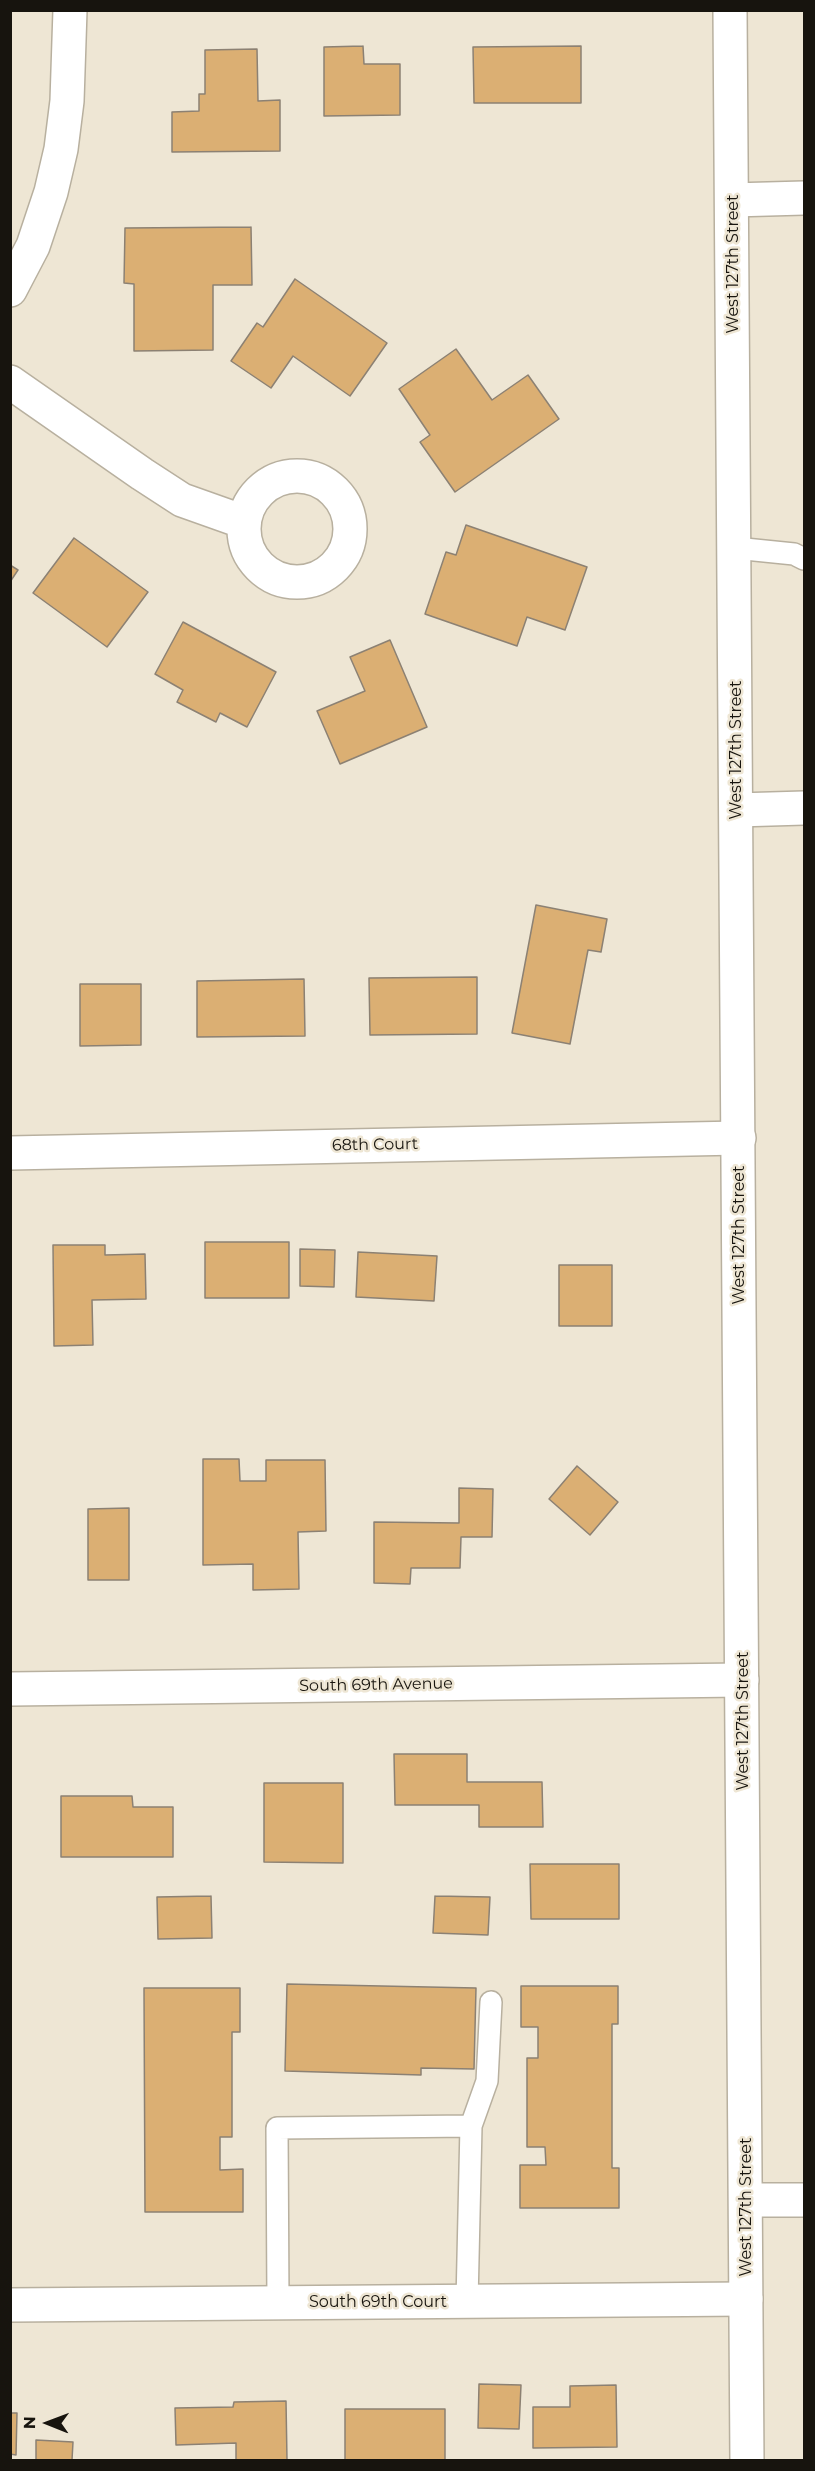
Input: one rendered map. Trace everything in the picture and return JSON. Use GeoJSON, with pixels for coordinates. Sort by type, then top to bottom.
{"type":"FeatureCollection","features":[{"type":"Feature","properties":{"kind":"street"},"geometry":{"type":"LineString","coordinates":[[10,290],[33,246],[51,192],[61,149],[67,101],[70,10]]}},
{"type":"Feature","properties":{"kind":"street","name":"West 127th Street"},"geometry":{"type":"LineString","coordinates":[[730,10],[747,2460]]}},
{"type":"Feature","properties":{"kind":"street"},"geometry":{"type":"LineString","coordinates":[[732,200],[804,198]]}},
{"type":"Feature","properties":{"kind":"street"},"geometry":{"type":"LineString","coordinates":[[10,382],[182,500],[244,522]]}},
{"type":"Feature","properties":{"kind":"street"},"geometry":{"type":"LineString","coordinates":[[737,810],[804,808]]}},
{"type":"Feature","properties":{"kind":"street","name":"68th Court"},"geometry":{"type":"LineString","coordinates":[[10,1153],[739,1138]]}},
{"type":"Feature","properties":{"kind":"street","name":"South 69th Avenue"},"geometry":{"type":"LineString","coordinates":[[10,1689],[742,1680]]}},
{"type":"Feature","properties":{"kind":"street"},"geometry":{"type":"LineString","coordinates":[[746,2200],[804,2200]]}},
{"type":"Feature","properties":{"kind":"street","name":"South 69th Court"},"geometry":{"type":"LineString","coordinates":[[10,2305],[746,2299]]}},
{"type":"Feature","properties":{"kind":"lane"},"geometry":{"type":"LineString","coordinates":[[735,548],[794,554],[804,559]]}},
{"type":"Feature","properties":{"kind":"lane"},"geometry":{"type":"LineString","coordinates":[[467,2302],[471,2126],[487,2081],[491,2002]]}},
{"type":"Feature","properties":{"kind":"lane"},"geometry":{"type":"LineString","coordinates":[[278,2303],[277,2128],[471,2126]]}},
{"type":"Feature","properties":{"kind":"building"},"geometry":{"type":"Polygon","coordinates":[[[363,46],[364,64],[400,64],[400,115],[324,116],[324,47],[363,46]]]}},
{"type":"Feature","properties":{"kind":"building"},"geometry":{"type":"Polygon","coordinates":[[[581,46],[581,103],[474,103],[473,47],[581,46]]]}},
{"type":"Feature","properties":{"kind":"building"},"geometry":{"type":"Polygon","coordinates":[[[257,49],[258,101],[280,100],[280,151],[172,152],[172,112],[199,111],[199,94],[205,94],[205,50],[257,49]]]}},
{"type":"Feature","properties":{"kind":"building"},"geometry":{"type":"Polygon","coordinates":[[[251,227],[252,285],[213,285],[213,350],[134,351],[134,284],[124,283],[125,228],[251,227]]]}},
{"type":"Feature","properties":{"kind":"building"},"geometry":{"type":"Polygon","coordinates":[[[295,279],[387,343],[350,396],[293,356],[271,388],[231,361],[257,323],[263,327],[295,279]]]}},
{"type":"Feature","properties":{"kind":"building"},"geometry":{"type":"Polygon","coordinates":[[[456,349],[492,400],[528,375],[559,419],[455,492],[420,442],[430,435],[399,389],[456,349]]]}},
{"type":"Feature","properties":{"kind":"building"},"geometry":{"type":"Polygon","coordinates":[[[466,525],[587,567],[565,630],[527,617],[517,646],[425,614],[446,552],[456,555],[466,525]]]}},
{"type":"Feature","properties":{"kind":"building"},"geometry":{"type":"Polygon","coordinates":[[[74,538],[148,592],[107,647],[33,593],[74,538]]]}},
{"type":"Feature","properties":{"kind":"building"},"geometry":{"type":"Polygon","coordinates":[[[10,565],[18,570],[10,582],[10,565]]]}},
{"type":"Feature","properties":{"kind":"building"},"geometry":{"type":"Polygon","coordinates":[[[183,622],[276,672],[247,727],[220,713],[216,722],[177,702],[183,690],[155,674],[183,622]]]}},
{"type":"Feature","properties":{"kind":"building"},"geometry":{"type":"Polygon","coordinates":[[[390,640],[427,727],[340,764],[317,711],[365,691],[350,657],[390,640]]]}},
{"type":"Feature","properties":{"kind":"building"},"geometry":{"type":"Polygon","coordinates":[[[536,905],[607,919],[601,952],[588,950],[570,1044],[512,1033],[536,905]]]}},
{"type":"Feature","properties":{"kind":"building"},"geometry":{"type":"Polygon","coordinates":[[[477,977],[477,1034],[370,1035],[369,978],[477,977]]]}},
{"type":"Feature","properties":{"kind":"building"},"geometry":{"type":"Polygon","coordinates":[[[304,979],[305,1036],[197,1037],[197,981],[304,979]]]}},
{"type":"Feature","properties":{"kind":"building"},"geometry":{"type":"Polygon","coordinates":[[[80,984],[141,984],[141,1045],[80,1046],[80,984]]]}},
{"type":"Feature","properties":{"kind":"building"},"geometry":{"type":"Polygon","coordinates":[[[205,1242],[289,1242],[289,1298],[205,1298],[205,1242]]]}},
{"type":"Feature","properties":{"kind":"building"},"geometry":{"type":"Polygon","coordinates":[[[53,1245],[105,1245],[105,1255],[145,1254],[146,1299],[92,1300],[93,1345],[54,1346],[53,1245]]]}},
{"type":"Feature","properties":{"kind":"building"},"geometry":{"type":"Polygon","coordinates":[[[300,1249],[335,1250],[334,1287],[300,1286],[300,1249]]]}},
{"type":"Feature","properties":{"kind":"building"},"geometry":{"type":"Polygon","coordinates":[[[358,1252],[437,1256],[434,1301],[356,1297],[358,1252]]]}},
{"type":"Feature","properties":{"kind":"building"},"geometry":{"type":"Polygon","coordinates":[[[559,1265],[612,1265],[612,1326],[559,1326],[559,1265]]]}},
{"type":"Feature","properties":{"kind":"building"},"geometry":{"type":"Polygon","coordinates":[[[203,1459],[239,1459],[240,1481],[266,1481],[266,1460],[325,1460],[326,1531],[298,1532],[299,1589],[253,1590],[253,1564],[203,1565],[203,1459]]]}},
{"type":"Feature","properties":{"kind":"building"},"geometry":{"type":"Polygon","coordinates":[[[577,1466],[618,1502],[590,1535],[549,1499],[577,1466]]]}},
{"type":"Feature","properties":{"kind":"building"},"geometry":{"type":"Polygon","coordinates":[[[459,1488],[493,1489],[492,1537],[461,1537],[460,1568],[411,1568],[410,1584],[374,1583],[374,1522],[459,1523],[459,1488]]]}},
{"type":"Feature","properties":{"kind":"building"},"geometry":{"type":"Polygon","coordinates":[[[129,1508],[129,1580],[88,1580],[88,1509],[129,1508]]]}},
{"type":"Feature","properties":{"kind":"building"},"geometry":{"type":"Polygon","coordinates":[[[394,1754],[467,1754],[467,1782],[542,1782],[543,1827],[479,1827],[479,1805],[395,1805],[394,1754]]]}},
{"type":"Feature","properties":{"kind":"building"},"geometry":{"type":"Polygon","coordinates":[[[264,1783],[343,1783],[343,1863],[264,1862],[264,1783]]]}},
{"type":"Feature","properties":{"kind":"building"},"geometry":{"type":"Polygon","coordinates":[[[61,1796],[132,1796],[133,1807],[173,1807],[173,1857],[61,1857],[61,1796]]]}},
{"type":"Feature","properties":{"kind":"building"},"geometry":{"type":"Polygon","coordinates":[[[530,1864],[619,1864],[619,1919],[531,1919],[530,1864]]]}},
{"type":"Feature","properties":{"kind":"building"},"geometry":{"type":"Polygon","coordinates":[[[211,1896],[212,1938],[158,1939],[157,1897],[211,1896]]]}},
{"type":"Feature","properties":{"kind":"building"},"geometry":{"type":"Polygon","coordinates":[[[435,1896],[490,1897],[488,1935],[433,1933],[435,1896]]]}},
{"type":"Feature","properties":{"kind":"building"},"geometry":{"type":"Polygon","coordinates":[[[287,1984],[476,1988],[474,2069],[421,2068],[421,2075],[285,2071],[287,1984]]]}},
{"type":"Feature","properties":{"kind":"building"},"geometry":{"type":"Polygon","coordinates":[[[521,1986],[618,1986],[618,2024],[612,2024],[612,2168],[619,2168],[619,2208],[520,2208],[520,2165],[546,2165],[545,2147],[527,2147],[527,2058],[538,2058],[538,2027],[521,2027],[521,1986]]]}},
{"type":"Feature","properties":{"kind":"building"},"geometry":{"type":"Polygon","coordinates":[[[144,1988],[240,1988],[240,2032],[232,2032],[232,2137],[220,2137],[220,2170],[243,2169],[243,2212],[145,2212],[144,1988]]]}},
{"type":"Feature","properties":{"kind":"building"},"geometry":{"type":"Polygon","coordinates":[[[479,2384],[521,2385],[519,2429],[478,2428],[479,2384]]]}},
{"type":"Feature","properties":{"kind":"building"},"geometry":{"type":"Polygon","coordinates":[[[616,2385],[617,2447],[533,2448],[533,2407],[570,2407],[570,2386],[616,2385]]]}},
{"type":"Feature","properties":{"kind":"building"},"geometry":{"type":"Polygon","coordinates":[[[286,2401],[287,2460],[236,2460],[236,2443],[176,2445],[175,2408],[233,2407],[234,2402],[286,2401]]]}},
{"type":"Feature","properties":{"kind":"building"},"geometry":{"type":"Polygon","coordinates":[[[345,2409],[445,2409],[445,2460],[345,2460],[345,2409]]]}},
{"type":"Feature","properties":{"kind":"building"},"geometry":{"type":"Polygon","coordinates":[[[10,2413],[17,2413],[16,2455],[10,2454],[10,2413]]]}},
{"type":"Feature","properties":{"kind":"building"},"geometry":{"type":"Polygon","coordinates":[[[36,2440],[73,2442],[72,2460],[36,2460],[36,2440]]]}}]}
